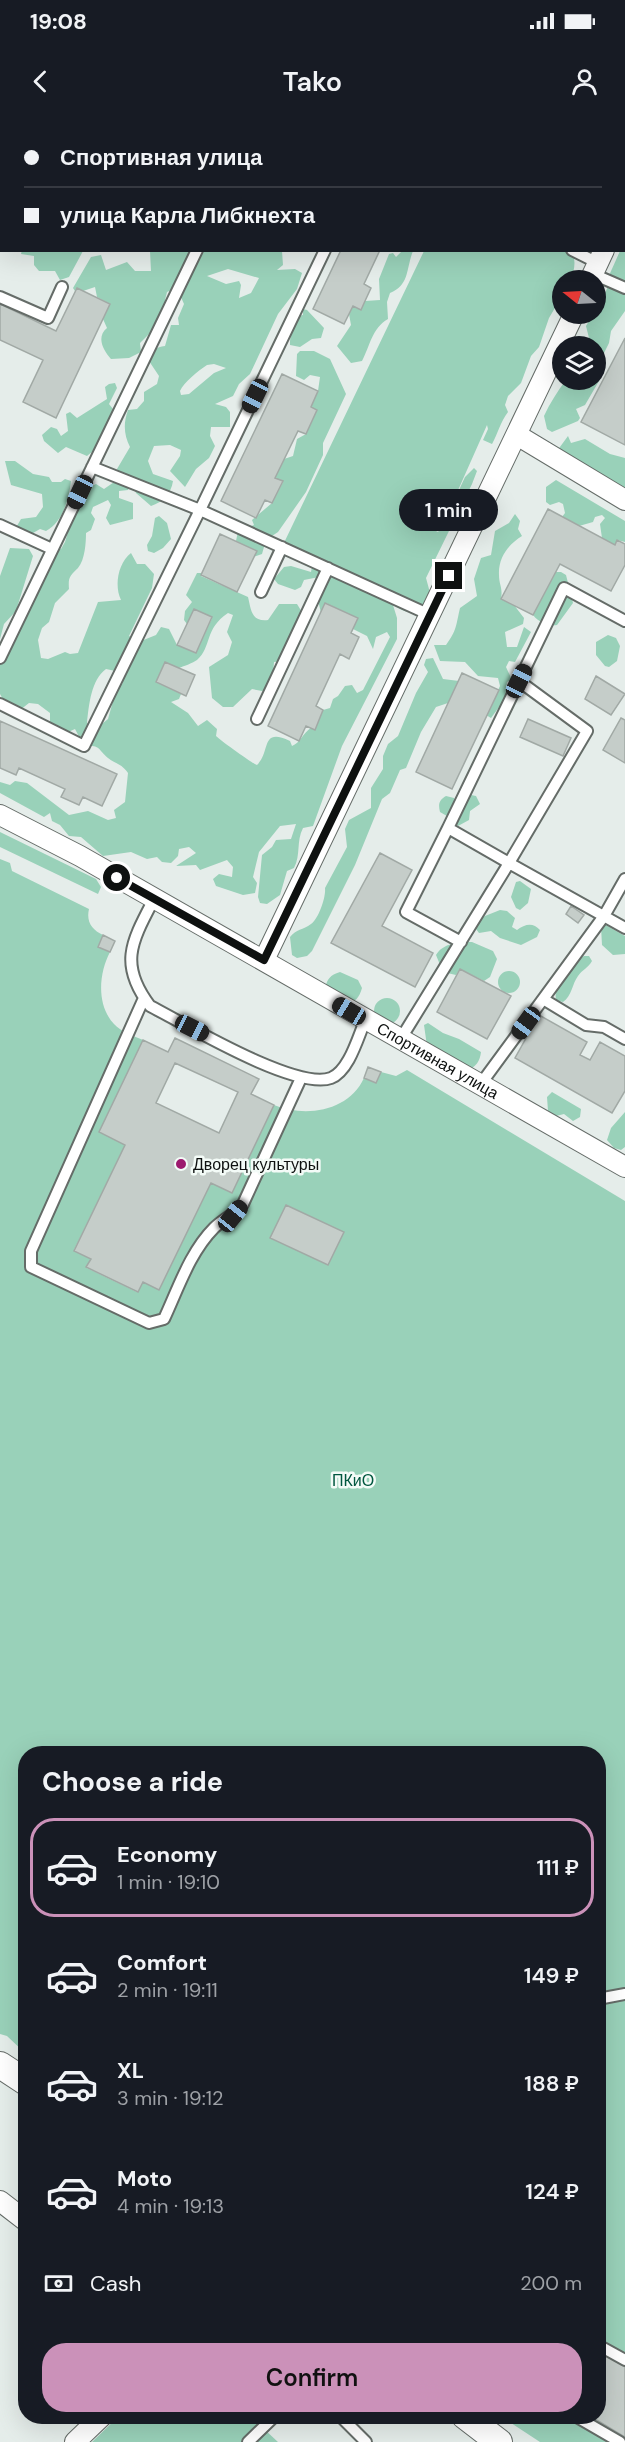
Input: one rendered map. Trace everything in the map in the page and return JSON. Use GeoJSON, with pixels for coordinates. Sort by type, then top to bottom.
{"type":"FeatureCollection","features":[{"type":"Feature","properties":{"kind":"street"},"geometry":{"type":"LineString","coordinates":[[264,960],[569,324]]}},
{"type":"Feature","properties":{"kind":"street"},"geometry":{"type":"LineString","coordinates":[[517,435],[625,500]]}},
{"type":"Feature","properties":{"kind":"street","name":"Спортивная улица"},"geometry":{"type":"LineString","coordinates":[[0,815],[80,856],[624,1166]]}},
{"type":"Feature","properties":{"kind":"street"},"geometry":{"type":"LineString","coordinates":[[0,2065],[18,2077]]}},
{"type":"Feature","properties":{"kind":"street"},"geometry":{"type":"LineString","coordinates":[[0,2201],[18,2215]]}},
{"type":"Feature","properties":{"kind":"street"},"geometry":{"type":"LineString","coordinates":[[75,2442],[94,2424]]}},
{"type":"Feature","properties":{"kind":"street"},"geometry":{"type":"LineString","coordinates":[[475,2424],[495,2441]]}},
{"type":"Feature","properties":{"kind":"lane"},"geometry":{"type":"LineString","coordinates":[[0,658],[196,252]]}},
{"type":"Feature","properties":{"kind":"lane"},"geometry":{"type":"LineString","coordinates":[[0,704],[84,746],[201,510],[324,252]]}},
{"type":"Feature","properties":{"kind":"lane"},"geometry":{"type":"LineString","coordinates":[[575,252],[625,288]]}},
{"type":"Feature","properties":{"kind":"lane"},"geometry":{"type":"LineString","coordinates":[[0,297],[48,318],[62,287]]}},
{"type":"Feature","properties":{"kind":"lane"},"geometry":{"type":"LineString","coordinates":[[92,466],[201,510],[430,615]]}},
{"type":"Feature","properties":{"kind":"lane"},"geometry":{"type":"LineString","coordinates":[[0,525],[52,549]]}},
{"type":"Feature","properties":{"kind":"lane"},"geometry":{"type":"LineString","coordinates":[[261,592],[282,547]]}},
{"type":"Feature","properties":{"kind":"lane"},"geometry":{"type":"LineString","coordinates":[[257,719],[328,568]]}},
{"type":"Feature","properties":{"kind":"lane"},"geometry":{"type":"LineString","coordinates":[[461,942],[406,912],[564,588],[625,621]]}},
{"type":"Feature","properties":{"kind":"lane"},"geometry":{"type":"LineString","coordinates":[[400,1040],[587,731],[519,681]]}},
{"type":"Feature","properties":{"kind":"lane"},"geometry":{"type":"LineString","coordinates":[[448,828],[625,928]]}},
{"type":"Feature","properties":{"kind":"lane"},"geometry":{"type":"LineString","coordinates":[[480,1085],[604,916],[625,879]]}},
{"type":"Feature","properties":{"kind":"lane"},"geometry":{"type":"LineString","coordinates":[[154,899],[132,942],[130,968],[150,1006],[278,1071],[310,1080],[330,1078],[342,1070],[365,1020]]}},
{"type":"Feature","properties":{"kind":"lane"},"geometry":{"type":"LineString","coordinates":[[144,998],[31,1251],[31,1267],[149,1323],[164,1319],[198,1250],[215,1227],[233,1216],[243,1204],[301,1078]]}},
{"type":"Feature","properties":{"kind":"lane"},"geometry":{"type":"LineString","coordinates":[[543,999],[586,1025],[604,1027],[625,1039]]}},
{"type":"Feature","properties":{"kind":"lane"},"geometry":{"type":"LineString","coordinates":[[606,1998],[625,1994]]}},
{"type":"Feature","properties":{"kind":"lane"},"geometry":{"type":"LineString","coordinates":[[606,2349],[625,2360]]}},
{"type":"Feature","properties":{"kind":"lane"},"geometry":{"type":"LineString","coordinates":[[248,2442],[267,2424]]}},
{"type":"Feature","properties":{"kind":"lane"},"geometry":{"type":"LineString","coordinates":[[348,2424],[366,2442]]}},
{"type":"Feature","properties":{"kind":"lane"},"geometry":{"type":"LineString","coordinates":[[589,2424],[620,2442]]}},
{"type":"Feature","properties":{"kind":"green space"},"geometry":{"type":"Polygon","coordinates":[[[22,252],[82,252],[69,277],[60,280],[55,271],[39,271],[34,265],[34,256],[21,254],[22,252]]]}},
{"type":"Feature","properties":{"kind":"green space"},"geometry":{"type":"Polygon","coordinates":[[[150,252],[282,252],[283,265],[277,270],[295,269],[302,273],[297,289],[278,314],[250,374],[239,384],[233,396],[215,404],[226,407],[230,412],[230,427],[211,427],[210,436],[215,446],[209,458],[196,469],[185,487],[170,471],[180,456],[181,450],[170,445],[154,446],[148,461],[153,474],[173,481],[166,497],[151,506],[136,493],[131,482],[128,490],[119,491],[119,498],[133,503],[133,519],[110,525],[106,518],[111,505],[108,500],[93,507],[91,513],[95,519],[91,530],[86,533],[82,560],[70,577],[69,589],[55,603],[49,622],[42,628],[38,640],[41,658],[48,659],[65,652],[78,653],[98,602],[121,600],[118,588],[120,569],[131,553],[137,564],[145,564],[154,574],[152,588],[129,636],[141,641],[156,635],[161,627],[169,629],[177,645],[196,653],[212,618],[194,609],[187,624],[184,620],[185,611],[192,602],[186,595],[197,573],[202,573],[201,576],[248,597],[251,610],[258,619],[268,620],[279,604],[297,604],[305,617],[302,638],[285,661],[274,662],[272,688],[262,691],[252,689],[233,707],[223,707],[212,698],[209,667],[228,655],[232,642],[227,632],[233,615],[228,613],[215,625],[202,655],[197,660],[179,668],[165,662],[156,682],[181,694],[179,699],[171,702],[188,713],[198,726],[207,720],[217,729],[216,736],[257,765],[270,739],[281,737],[290,741],[292,746],[295,745],[308,730],[315,729],[323,710],[330,708],[333,699],[345,686],[352,685],[357,693],[363,690],[390,637],[387,632],[376,637],[373,649],[367,636],[353,629],[357,618],[326,603],[321,613],[318,600],[323,588],[319,577],[304,580],[301,587],[295,590],[278,584],[274,579],[284,567],[291,566],[311,572],[313,561],[282,547],[424,252],[572,252],[574,258],[573,270],[552,270],[552,313],[539,347],[531,356],[521,383],[508,396],[505,405],[508,412],[492,444],[483,440],[488,429],[487,425],[459,488],[436,531],[438,532],[443,525],[465,477],[474,468],[477,471],[472,484],[426,578],[432,600],[413,612],[393,605],[397,618],[397,639],[342,746],[313,826],[303,828],[294,868],[287,871],[280,895],[267,904],[260,903],[258,897],[262,855],[272,847],[276,840],[291,839],[296,824],[280,826],[259,852],[253,877],[257,883],[255,893],[243,895],[216,886],[213,879],[219,874],[232,877],[233,867],[227,860],[200,870],[196,865],[176,866],[196,853],[189,847],[179,849],[178,856],[171,863],[162,862],[157,857],[147,859],[131,852],[103,856],[81,837],[69,836],[60,825],[52,821],[50,813],[44,817],[0,793],[0,782],[10,785],[15,781],[27,783],[69,815],[88,811],[108,820],[116,818],[114,810],[125,802],[128,773],[123,768],[98,748],[84,746],[75,729],[66,733],[50,729],[50,713],[38,704],[29,703],[20,710],[5,703],[0,694],[0,658],[57,548],[61,549],[65,542],[80,492],[96,484],[104,489],[120,478],[117,469],[130,447],[125,429],[128,410],[137,409],[144,401],[144,392],[157,384],[159,376],[149,361],[151,355],[154,350],[165,346],[171,325],[179,325],[178,318],[184,304],[180,295],[185,275],[179,274],[174,289],[167,292],[165,300],[168,309],[162,323],[155,322],[153,330],[140,343],[141,352],[129,358],[111,359],[105,352],[101,339],[107,328],[103,319],[110,304],[97,297],[95,287],[83,291],[77,288],[75,291],[73,288],[91,257],[101,255],[106,270],[127,262],[135,271],[151,271],[150,252]],[[228,269],[207,276],[226,284],[239,281],[241,285],[239,298],[251,293],[259,278],[228,269]],[[214,364],[207,365],[185,384],[180,391],[181,395],[189,394],[214,373],[226,368],[214,364]],[[106,669],[97,680],[92,693],[87,723],[97,728],[108,719],[117,687],[123,683],[120,672],[106,669]]]}},
{"type":"Feature","properties":{"kind":"green space"},"geometry":{"type":"Polygon","coordinates":[[[401,252],[413,252],[404,281],[390,293],[387,302],[388,319],[378,327],[362,361],[351,363],[337,346],[351,325],[349,314],[353,306],[361,310],[365,301],[380,300],[379,279],[389,254],[393,253],[396,257],[401,252]]]}},
{"type":"Feature","properties":{"kind":"green space"},"geometry":{"type":"Polygon","coordinates":[[[620,252],[625,252],[625,311],[611,331],[606,349],[606,336],[588,336],[586,326],[587,324],[606,324],[607,280],[620,252]]]}},
{"type":"Feature","properties":{"kind":"green space"},"geometry":{"type":"Polygon","coordinates":[[[303,309],[307,310],[324,328],[321,338],[312,339],[300,347],[290,345],[293,317],[303,315],[303,309]]]}},
{"type":"Feature","properties":{"kind":"green space"},"geometry":{"type":"Polygon","coordinates":[[[300,351],[314,351],[330,359],[346,394],[323,443],[323,455],[306,492],[278,532],[266,540],[262,554],[253,557],[256,551],[236,541],[238,531],[254,525],[252,520],[272,503],[283,482],[275,478],[284,459],[293,456],[297,439],[306,434],[317,410],[311,407],[318,391],[320,377],[310,375],[304,380],[296,376],[297,354],[300,351]]]}},
{"type":"Feature","properties":{"kind":"green space"},"geometry":{"type":"Polygon","coordinates":[[[115,383],[117,388],[109,404],[113,409],[96,449],[87,456],[66,447],[58,453],[44,441],[42,435],[51,427],[57,429],[61,436],[68,431],[66,414],[70,412],[77,418],[107,399],[105,387],[115,383]]]}},
{"type":"Feature","properties":{"kind":"green space"},"geometry":{"type":"Polygon","coordinates":[[[559,390],[594,390],[585,405],[576,409],[580,418],[578,421],[552,432],[547,429],[544,416],[559,390]]]}},
{"type":"Feature","properties":{"kind":"green space"},"geometry":{"type":"Polygon","coordinates":[[[568,436],[571,443],[585,439],[610,454],[625,458],[625,500],[557,451],[568,436]]]}},
{"type":"Feature","properties":{"kind":"green space"},"geometry":{"type":"Polygon","coordinates":[[[5,461],[15,461],[33,474],[49,477],[52,482],[61,482],[65,479],[71,481],[67,502],[61,516],[46,531],[40,529],[26,537],[14,531],[21,519],[36,517],[43,507],[42,494],[11,485],[5,461]]]}},
{"type":"Feature","properties":{"kind":"green space"},"geometry":{"type":"Polygon","coordinates":[[[556,480],[625,521],[625,542],[617,540],[615,545],[602,538],[600,524],[605,518],[602,515],[595,517],[593,522],[579,526],[562,517],[565,513],[563,504],[559,502],[550,505],[546,502],[546,487],[556,480]]]}},
{"type":"Feature","properties":{"kind":"green space"},"geometry":{"type":"Polygon","coordinates":[[[515,514],[520,521],[518,529],[522,536],[509,547],[502,557],[499,578],[501,599],[514,605],[524,618],[523,624],[505,632],[507,647],[517,647],[524,627],[531,632],[515,662],[509,661],[506,667],[512,680],[507,682],[505,699],[491,718],[486,715],[500,686],[498,678],[478,676],[465,662],[440,661],[434,645],[446,645],[454,631],[460,608],[477,596],[474,579],[481,558],[491,555],[495,531],[509,523],[515,514]]]}},
{"type":"Feature","properties":{"kind":"green space"},"geometry":{"type":"Polygon","coordinates":[[[159,516],[167,523],[171,539],[163,548],[154,553],[148,551],[147,545],[152,536],[155,518],[159,516]]]}},
{"type":"Feature","properties":{"kind":"green space"},"geometry":{"type":"Polygon","coordinates":[[[10,548],[29,549],[33,556],[16,611],[4,624],[0,639],[0,576],[10,548]]]}},
{"type":"Feature","properties":{"kind":"green space"},"geometry":{"type":"Polygon","coordinates":[[[556,572],[566,575],[573,603],[557,625],[551,625],[541,622],[533,615],[556,572]]]}},
{"type":"Feature","properties":{"kind":"green space"},"geometry":{"type":"Polygon","coordinates":[[[608,635],[616,638],[620,646],[617,661],[609,667],[605,666],[596,655],[596,642],[608,635]]]}},
{"type":"Feature","properties":{"kind":"green space"},"geometry":{"type":"Polygon","coordinates":[[[433,658],[443,679],[459,681],[448,703],[436,707],[421,732],[406,768],[400,770],[390,793],[382,799],[355,865],[312,951],[307,956],[297,958],[292,955],[290,937],[311,924],[319,912],[325,888],[347,847],[345,829],[349,820],[371,808],[371,788],[383,769],[383,756],[388,744],[398,736],[416,693],[428,672],[424,665],[426,659],[433,658]]]}},
{"type":"Feature","properties":{"kind":"green space"},"geometry":{"type":"Polygon","coordinates":[[[471,795],[476,796],[480,804],[470,811],[469,820],[458,826],[452,819],[440,812],[440,802],[446,796],[454,798],[456,803],[471,795]]]}},
{"type":"Feature","properties":{"kind":"green space"},"geometry":{"type":"Polygon","coordinates":[[[0,832],[96,879],[101,887],[98,894],[0,847],[0,832]]]}},
{"type":"Feature","properties":{"kind":"green space","name":"ПКиО"},"geometry":{"type":"Polygon","coordinates":[[[0,859],[10,863],[12,871],[89,909],[88,918],[91,925],[103,935],[98,947],[110,952],[103,969],[101,989],[104,1008],[117,1027],[143,1040],[125,1145],[74,1250],[91,1259],[87,1268],[137,1292],[143,1282],[159,1289],[211,1183],[232,1192],[274,1105],[299,1111],[325,1109],[348,1098],[364,1078],[376,1083],[381,1072],[396,1076],[407,1070],[625,1201],[625,2442],[540,2442],[513,2424],[606,2424],[606,1746],[18,1746],[18,2046],[7,2036],[0,2034],[0,859]]]}},
{"type":"Feature","properties":{"kind":"green space"},"geometry":{"type":"Polygon","coordinates":[[[520,881],[531,889],[528,903],[520,910],[516,908],[511,897],[516,882],[520,881]]]}},
{"type":"Feature","properties":{"kind":"green space"},"geometry":{"type":"Polygon","coordinates":[[[500,910],[507,911],[515,918],[512,927],[517,930],[529,925],[537,927],[540,930],[537,937],[521,945],[500,938],[491,931],[479,933],[476,923],[480,918],[500,910]]]}},
{"type":"Feature","properties":{"kind":"green space"},"geometry":{"type":"Polygon","coordinates":[[[604,924],[625,936],[625,954],[613,955],[602,945],[601,927],[604,924]]]}},
{"type":"Feature","properties":{"kind":"green space"},"geometry":{"type":"Polygon","coordinates":[[[472,942],[493,951],[497,959],[490,977],[484,981],[460,969],[456,975],[443,972],[436,955],[439,951],[452,944],[472,942]]]}},
{"type":"Feature","properties":{"kind":"green space"},"geometry":{"type":"Polygon","coordinates":[[[584,956],[589,956],[592,961],[578,976],[566,999],[563,1002],[556,1000],[560,981],[584,956]]]}},
{"type":"Feature","properties":{"kind":"green space"},"geometry":{"type":"Polygon","coordinates":[[[509,971],[517,974],[520,982],[517,990],[509,993],[501,990],[498,982],[501,974],[509,971]]]}},
{"type":"Feature","properties":{"kind":"green space"},"geometry":{"type":"Polygon","coordinates":[[[340,972],[358,980],[362,988],[359,996],[351,1002],[325,989],[330,978],[340,972]]]}},
{"type":"Feature","properties":{"kind":"green space"},"geometry":{"type":"Polygon","coordinates":[[[387,998],[396,1002],[400,1011],[396,1020],[387,1024],[378,1020],[374,1011],[378,1002],[387,998]]]}},
{"type":"Feature","properties":{"kind":"green space"},"geometry":{"type":"Polygon","coordinates":[[[428,1023],[481,1052],[475,1066],[467,1071],[427,1046],[424,1025],[428,1023]]]}},
{"type":"Feature","properties":{"kind":"green space"},"geometry":{"type":"Polygon","coordinates":[[[552,1092],[581,1109],[580,1117],[573,1121],[564,1114],[552,1117],[548,1111],[547,1097],[552,1092]]]}},
{"type":"Feature","properties":{"kind":"green space"},"geometry":{"type":"Polygon","coordinates":[[[625,1112],[625,1147],[621,1150],[614,1148],[607,1140],[611,1128],[625,1112]]]}},
{"type":"Feature","properties":{"kind":"green space"},"geometry":{"type":"Polygon","coordinates":[[[111,2424],[259,2424],[278,2442],[92,2442],[111,2424]]]}},
{"type":"Feature","properties":{"kind":"building"},"geometry":{"type":"Polygon","coordinates":[[[340,252],[379,252],[364,284],[371,288],[361,310],[353,306],[344,324],[313,309],[340,252]]]}},
{"type":"Feature","properties":{"kind":"building"},"geometry":{"type":"Polygon","coordinates":[[[77,288],[110,304],[56,418],[23,402],[43,360],[0,340],[0,304],[56,331],[77,288]]]}},
{"type":"Feature","properties":{"kind":"building"},"geometry":{"type":"Polygon","coordinates":[[[625,338],[625,445],[581,422],[598,390],[606,390],[606,374],[625,338]]]}},
{"type":"Feature","properties":{"kind":"building"},"geometry":{"type":"Polygon","coordinates":[[[282,374],[318,391],[311,407],[317,410],[306,434],[298,431],[275,478],[283,481],[272,503],[265,500],[256,518],[221,501],[282,374]]]}},
{"type":"Feature","properties":{"kind":"building"},"geometry":{"type":"Polygon","coordinates":[[[548,509],[615,545],[617,540],[625,544],[625,565],[611,591],[560,564],[533,615],[501,599],[548,509]]]}},
{"type":"Feature","properties":{"kind":"building"},"geometry":{"type":"Polygon","coordinates":[[[220,534],[257,551],[237,592],[201,575],[220,534]]]}},
{"type":"Feature","properties":{"kind":"building"},"geometry":{"type":"Polygon","coordinates":[[[325,603],[358,618],[351,633],[359,637],[349,659],[340,654],[316,706],[323,710],[315,730],[306,726],[299,741],[268,726],[325,603]]]}},
{"type":"Feature","properties":{"kind":"building"},"geometry":{"type":"Polygon","coordinates":[[[194,609],[212,617],[196,653],[177,645],[194,609]]]}},
{"type":"Feature","properties":{"kind":"building"},"geometry":{"type":"Polygon","coordinates":[[[165,662],[195,675],[186,696],[156,682],[165,662]]]}},
{"type":"Feature","properties":{"kind":"building"},"geometry":{"type":"Polygon","coordinates":[[[462,673],[499,690],[452,789],[416,772],[462,673]]]}},
{"type":"Feature","properties":{"kind":"building"},"geometry":{"type":"Polygon","coordinates":[[[596,676],[625,694],[611,715],[585,699],[596,676]]]}},
{"type":"Feature","properties":{"kind":"building"},"geometry":{"type":"Polygon","coordinates":[[[621,718],[625,720],[625,763],[603,750],[621,718]]]}},
{"type":"Feature","properties":{"kind":"building"},"geometry":{"type":"Polygon","coordinates":[[[528,719],[571,738],[563,756],[520,737],[528,719]]]}},
{"type":"Feature","properties":{"kind":"building"},"geometry":{"type":"Polygon","coordinates":[[[0,721],[117,774],[102,806],[83,797],[79,805],[61,797],[65,789],[19,768],[16,775],[0,768],[0,721]]]}},
{"type":"Feature","properties":{"kind":"building"},"geometry":{"type":"Polygon","coordinates":[[[380,853],[412,870],[382,926],[433,953],[415,987],[331,943],[380,853]]]}},
{"type":"Feature","properties":{"kind":"building"},"geometry":{"type":"Polygon","coordinates":[[[571,906],[584,915],[578,923],[566,914],[571,906]]]}},
{"type":"Feature","properties":{"kind":"building"},"geometry":{"type":"Polygon","coordinates":[[[103,935],[115,941],[110,952],[98,947],[103,935]]]}},
{"type":"Feature","properties":{"kind":"building"},"geometry":{"type":"Polygon","coordinates":[[[460,969],[511,996],[487,1039],[437,1012],[460,969]]]}},
{"type":"Feature","properties":{"kind":"building"},"geometry":{"type":"Polygon","coordinates":[[[539,1015],[587,1042],[580,1055],[590,1060],[600,1042],[625,1056],[625,1091],[612,1113],[515,1058],[539,1015]]]}},
{"type":"Feature","properties":{"kind":"building","name":"Дворец культуры"},"geometry":{"type":"Polygon","coordinates":[[[175,1038],[259,1079],[251,1094],[274,1105],[232,1193],[211,1183],[159,1290],[143,1282],[138,1292],[86,1267],[91,1259],[74,1251],[125,1145],[99,1132],[143,1040],[168,1052],[175,1038]],[[175,1063],[156,1103],[219,1133],[238,1092],[175,1063]]]}},
{"type":"Feature","properties":{"kind":"building"},"geometry":{"type":"Polygon","coordinates":[[[368,1067],[381,1072],[376,1083],[364,1078],[368,1067]]]}},
{"type":"Feature","properties":{"kind":"building"},"geometry":{"type":"Polygon","coordinates":[[[286,1205],[344,1232],[328,1265],[270,1238],[286,1205]]]}},
{"type":"Feature","properties":{"kind":"building"},"geometry":{"type":"Polygon","coordinates":[[[606,2355],[625,2366],[625,2437],[603,2424],[606,2424],[606,2355]]]}},
{"type":"Feature","properties":{"kind":"place","name":"Дворец культуры"},"geometry":{"type":"Point","coordinates":[181,1164]}},
{"type":"Feature","properties":{"kind":"route"},"geometry":{"type":"LineString","coordinates":[[117,878],[264,960],[449,576]]}}]}
